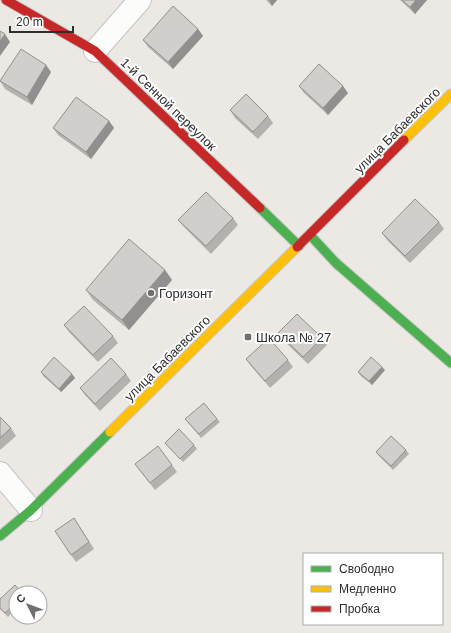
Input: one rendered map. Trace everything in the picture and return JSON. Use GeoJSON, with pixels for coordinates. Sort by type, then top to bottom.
{"type":"FeatureCollection","features":[{"type":"Feature","properties":{"kind":"main road","name":"1-й Сенной переулок"},"geometry":{"type":"LineString","coordinates":[[6,0],[95,51],[299,246]]}},
{"type":"Feature","properties":{"kind":"main road","name":"улица Бабаевского"},"geometry":{"type":"LineString","coordinates":[[0,536],[32,510],[451,94]]}},
{"type":"Feature","properties":{"kind":"main road"},"geometry":{"type":"LineString","coordinates":[[310,235],[336,263],[451,363]]}},
{"type":"Feature","properties":{"kind":"street"},"geometry":{"type":"LineString","coordinates":[[95,51],[140,0]]}},
{"type":"Feature","properties":{"kind":"street"},"geometry":{"type":"LineString","coordinates":[[0,473],[32,510]]}},
{"type":"Feature","properties":{"kind":"building"},"geometry":{"type":"Polygon","coordinates":[[[402,0],[416,0],[410,7],[402,0]]]}},
{"type":"Feature","properties":{"kind":"building"},"geometry":{"type":"Polygon","coordinates":[[[173,6],[198,29],[168,62],[143,40],[173,6]]]}},
{"type":"Feature","properties":{"kind":"building"},"geometry":{"type":"Polygon","coordinates":[[[0,31],[5,34],[0,41],[0,31]]]}},
{"type":"Feature","properties":{"kind":"building"},"geometry":{"type":"Polygon","coordinates":[[[21,49],[46,65],[27,97],[0,81],[21,49]]]}},
{"type":"Feature","properties":{"kind":"building"},"geometry":{"type":"Polygon","coordinates":[[[319,64],[343,86],[323,108],[299,86],[319,64]]]}},
{"type":"Feature","properties":{"kind":"building"},"geometry":{"type":"Polygon","coordinates":[[[246,94],[268,116],[253,132],[230,110],[246,94]]]}},
{"type":"Feature","properties":{"kind":"building"},"geometry":{"type":"Polygon","coordinates":[[[76,97],[109,121],[86,152],[53,128],[76,97]]]}},
{"type":"Feature","properties":{"kind":"building"},"geometry":{"type":"Polygon","coordinates":[[[206,192],[233,218],[206,246],[178,220],[206,192]]]}},
{"type":"Feature","properties":{"kind":"building"},"geometry":{"type":"Polygon","coordinates":[[[415,199],[439,222],[405,256],[382,233],[415,199]]]}},
{"type":"Feature","properties":{"kind":"building"},"geometry":{"type":"Polygon","coordinates":[[[129,239],[165,270],[122,320],[86,290],[129,239]]]}},
{"type":"Feature","properties":{"kind":"building"},"geometry":{"type":"Polygon","coordinates":[[[84,306],[113,336],[93,355],[64,325],[84,306]]]}},
{"type":"Feature","properties":{"kind":"building"},"geometry":{"type":"Polygon","coordinates":[[[297,314],[322,338],[303,357],[278,333],[297,314]]]}},
{"type":"Feature","properties":{"kind":"building"},"geometry":{"type":"Polygon","coordinates":[[[269,338],[288,360],[265,381],[246,359],[269,338]]]}},
{"type":"Feature","properties":{"kind":"building"},"geometry":{"type":"Polygon","coordinates":[[[54,357],[72,374],[59,389],[41,372],[54,357]]]}},
{"type":"Feature","properties":{"kind":"building"},"geometry":{"type":"Polygon","coordinates":[[[371,357],[382,367],[369,381],[358,372],[371,357]]]}},
{"type":"Feature","properties":{"kind":"building"},"geometry":{"type":"Polygon","coordinates":[[[111,358],[126,374],[95,404],[80,388],[111,358]]]}},
{"type":"Feature","properties":{"kind":"building"},"geometry":{"type":"Polygon","coordinates":[[[204,403],[217,419],[199,434],[185,419],[204,403]]]}},
{"type":"Feature","properties":{"kind":"building"},"geometry":{"type":"Polygon","coordinates":[[[0,417],[11,428],[0,438],[0,417]]]}},
{"type":"Feature","properties":{"kind":"building"},"geometry":{"type":"Polygon","coordinates":[[[179,429],[194,445],[180,459],[165,443],[179,429]]]}},
{"type":"Feature","properties":{"kind":"building"},"geometry":{"type":"Polygon","coordinates":[[[391,436],[406,450],[391,466],[376,452],[391,436]]]}},
{"type":"Feature","properties":{"kind":"building"},"geometry":{"type":"Polygon","coordinates":[[[158,446],[172,465],[150,483],[135,464],[158,446]]]}},
{"type":"Feature","properties":{"kind":"building"},"geometry":{"type":"Polygon","coordinates":[[[74,518],[89,542],[71,555],[55,531],[74,518]]]}},
{"type":"Feature","properties":{"kind":"building"},"geometry":{"type":"Polygon","coordinates":[[[8,592],[8,610],[5,613],[0,608],[0,599],[8,592]]]}},
{"type":"Feature","properties":{"kind":"traffic: fast"},"geometry":{"type":"LineString","coordinates":[[260,208],[299,246]]}},
{"type":"Feature","properties":{"kind":"traffic: fast"},"geometry":{"type":"LineString","coordinates":[[310,235],[336,263],[451,363]]}},
{"type":"Feature","properties":{"kind":"traffic: fast"},"geometry":{"type":"LineString","coordinates":[[0,536],[31,510],[110,432]]}},
{"type":"Feature","properties":{"kind":"traffic: slow"},"geometry":{"type":"LineString","coordinates":[[404,140],[451,94]]}},
{"type":"Feature","properties":{"kind":"traffic: slow"},"geometry":{"type":"LineString","coordinates":[[110,432],[297,247]]}},
{"type":"Feature","properties":{"kind":"traffic: jam"},"geometry":{"type":"LineString","coordinates":[[6,0],[95,51],[260,208]]}},
{"type":"Feature","properties":{"kind":"traffic: jam"},"geometry":{"type":"LineString","coordinates":[[297,247],[404,140]]}},
{"type":"Feature","properties":{"kind":"place","name":"Горизонт"},"geometry":{"type":"Point","coordinates":[151,293]}},
{"type":"Feature","properties":{"kind":"place","name":"Школа № 27"},"geometry":{"type":"Point","coordinates":[248,337]}}]}
